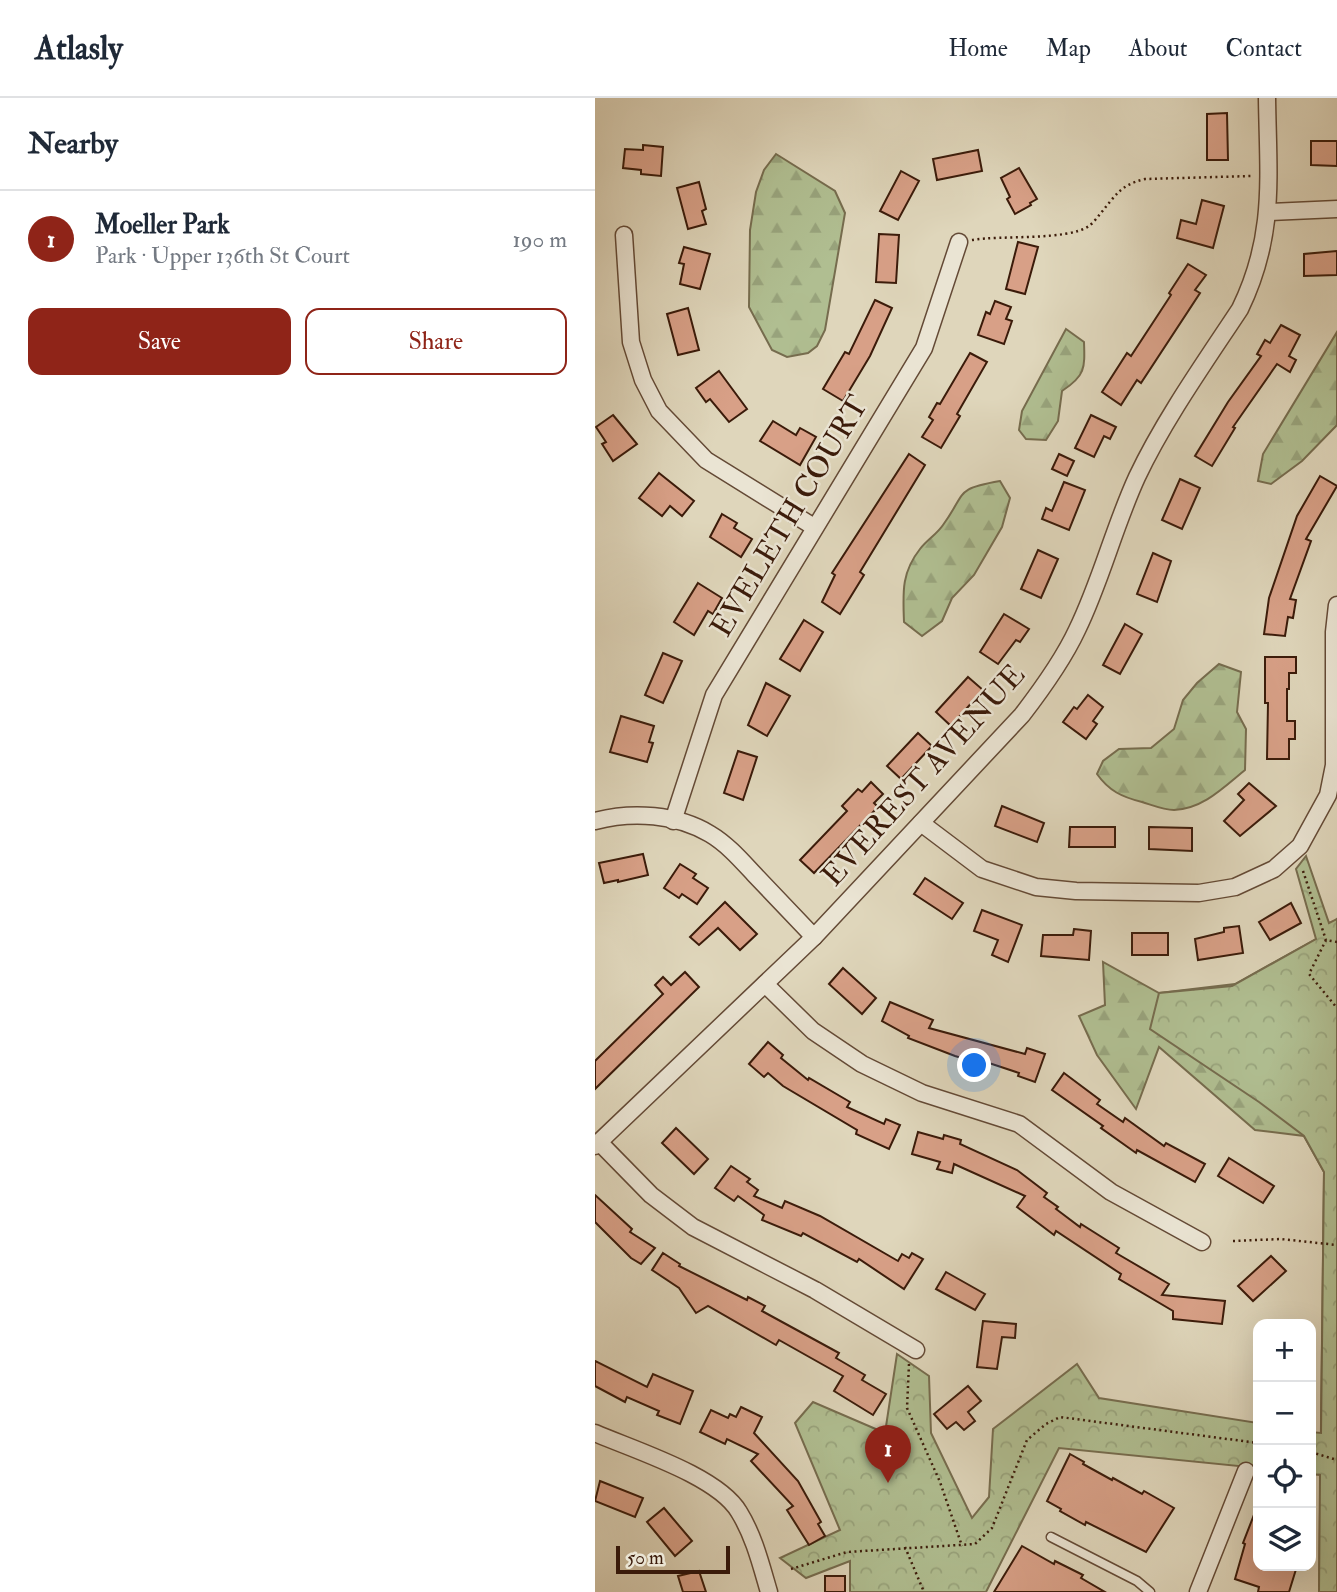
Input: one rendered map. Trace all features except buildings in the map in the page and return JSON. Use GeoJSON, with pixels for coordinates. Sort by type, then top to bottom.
{"type":"FeatureCollection","features":[{"type":"Feature","properties":{"kind":"street","name":"EVEREST AVENUE"},"geometry":{"type":"LineString","coordinates":[[597,1144],[814,937],[1022,715],[1042,689],[1077,632],[1115,527],[1138,475],[1240,309],[1250,288],[1264,241],[1268,212],[1268,98]]}},
{"type":"Feature","properties":{"kind":"street"},"geometry":{"type":"LineString","coordinates":[[1268,212],[1337,209]]}},
{"type":"Feature","properties":{"kind":"street"},"geometry":{"type":"LineString","coordinates":[[624,235],[631,342],[643,380],[659,411],[706,460],[814,527]]}},
{"type":"Feature","properties":{"kind":"street","name":"EVELETH COURT"},"geometry":{"type":"LineString","coordinates":[[673,821],[714,695],[924,348],[959,242]]}},
{"type":"Feature","properties":{"kind":"street"},"geometry":{"type":"LineString","coordinates":[[921,823],[982,869],[1036,887],[1076,891],[1199,893],[1235,887],[1274,869],[1300,846],[1328,795],[1334,765],[1332,735],[1337,605]]}},
{"type":"Feature","properties":{"kind":"street"},"geometry":{"type":"LineString","coordinates":[[595,821],[632,814],[688,824],[711,834],[730,849],[814,937]]}},
{"type":"Feature","properties":{"kind":"street"},"geometry":{"type":"LineString","coordinates":[[765,984],[813,1031],[862,1064],[922,1093],[1020,1124],[1111,1192],[1202,1242]]}},
{"type":"Feature","properties":{"kind":"street"},"geometry":{"type":"LineString","coordinates":[[597,1144],[651,1195],[693,1227],[815,1290],[913,1357]]}},
{"type":"Feature","properties":{"kind":"street"},"geometry":{"type":"LineString","coordinates":[[595,1433],[705,1481],[723,1493],[738,1509],[747,1527],[769,1592]]}},
{"type":"Feature","properties":{"kind":"street"},"geometry":{"type":"LineString","coordinates":[[1198,1592],[1246,1471]]}},
{"type":"Feature","properties":{"kind":"lane"},"geometry":{"type":"LineString","coordinates":[[1051,1537],[1137,1581],[1150,1592]]}},
{"type":"Feature","properties":{"kind":"path"},"geometry":{"type":"LineString","coordinates":[[959,242],[992,237],[1071,233],[1090,226],[1117,191],[1129,183],[1145,179],[1252,176]]}},
{"type":"Feature","properties":{"kind":"path"},"geometry":{"type":"LineString","coordinates":[[1303,871],[1326,940],[1309,974],[1337,1008]]}},
{"type":"Feature","properties":{"kind":"path"},"geometry":{"type":"LineString","coordinates":[[1326,940],[1337,942]]}},
{"type":"Feature","properties":{"kind":"path"},"geometry":{"type":"LineString","coordinates":[[1233,1241],[1281,1239],[1337,1245]]}},
{"type":"Feature","properties":{"kind":"path"},"geometry":{"type":"LineString","coordinates":[[913,1357],[907,1408],[940,1482],[962,1546]]}},
{"type":"Feature","properties":{"kind":"path"},"geometry":{"type":"LineString","coordinates":[[791,1569],[847,1552],[905,1546],[975,1544],[992,1528],[1027,1440],[1046,1424],[1060,1417],[1253,1442]]}},
{"type":"Feature","properties":{"kind":"path"},"geometry":{"type":"LineString","coordinates":[[1316,1454],[1337,1460]]}},
{"type":"Feature","properties":{"kind":"path"},"geometry":{"type":"LineString","coordinates":[[905,1546],[924,1592]]}},
{"type":"Feature","properties":{"kind":"green space"},"geometry":{"type":"Polygon","coordinates":[[[776,154],[835,191],[845,213],[825,330],[817,346],[808,353],[787,357],[772,350],[749,307],[750,230],[756,192],[764,170],[776,154]]]}},
{"type":"Feature","properties":{"kind":"green space"},"geometry":{"type":"Polygon","coordinates":[[[1066,329],[1084,342],[1082,371],[1075,381],[1062,391],[1058,421],[1046,440],[1026,439],[1019,430],[1022,411],[1066,329]]]}},
{"type":"Feature","properties":{"kind":"green space"},"geometry":{"type":"Polygon","coordinates":[[[1337,332],[1337,425],[1302,461],[1271,484],[1258,481],[1263,454],[1337,332]]]}},
{"type":"Feature","properties":{"kind":"green space"},"geometry":{"type":"Polygon","coordinates":[[[1000,481],[1010,498],[1002,527],[974,575],[952,598],[942,621],[922,636],[904,622],[904,592],[909,566],[920,549],[943,525],[963,494],[975,487],[1000,481]]]}},
{"type":"Feature","properties":{"kind":"green space"},"geometry":{"type":"Polygon","coordinates":[[[1219,664],[1241,672],[1237,712],[1246,729],[1245,770],[1221,790],[1185,809],[1162,808],[1128,798],[1106,785],[1097,774],[1103,761],[1119,749],[1151,748],[1174,729],[1183,700],[1197,683],[1219,664]]]}},
{"type":"Feature","properties":{"kind":"green space"},"geometry":{"type":"Polygon","coordinates":[[[1306,856],[1329,923],[1337,919],[1337,1592],[1319,1592],[1320,1475],[1316,1475],[1316,1432],[1321,1433],[1324,1172],[1304,1136],[1259,1102],[1150,1029],[1159,993],[1232,986],[1316,939],[1296,869],[1306,856]]]}},
{"type":"Feature","properties":{"kind":"green space"},"geometry":{"type":"Polygon","coordinates":[[[1337,919],[1337,1592],[1319,1592],[1324,1172],[1304,1136],[1255,1130],[1159,1047],[1136,1109],[1097,1055],[1079,1016],[1105,1005],[1103,962],[1159,993],[1235,984],[1316,939],[1337,919]]]}},
{"type":"Feature","properties":{"kind":"green space"},"geometry":{"type":"Polygon","coordinates":[[[897,1354],[929,1376],[931,1433],[972,1518],[989,1497],[993,1429],[1077,1364],[1099,1398],[1253,1422],[1253,1467],[1059,1448],[986,1592],[850,1592],[850,1561],[806,1578],[780,1558],[840,1530],[795,1423],[813,1402],[885,1433],[897,1354]]]}},
{"type":"Feature","properties":{"kind":"place","name":"Moeller Park"},"geometry":{"type":"Point","coordinates":[888,1483]}}]}
